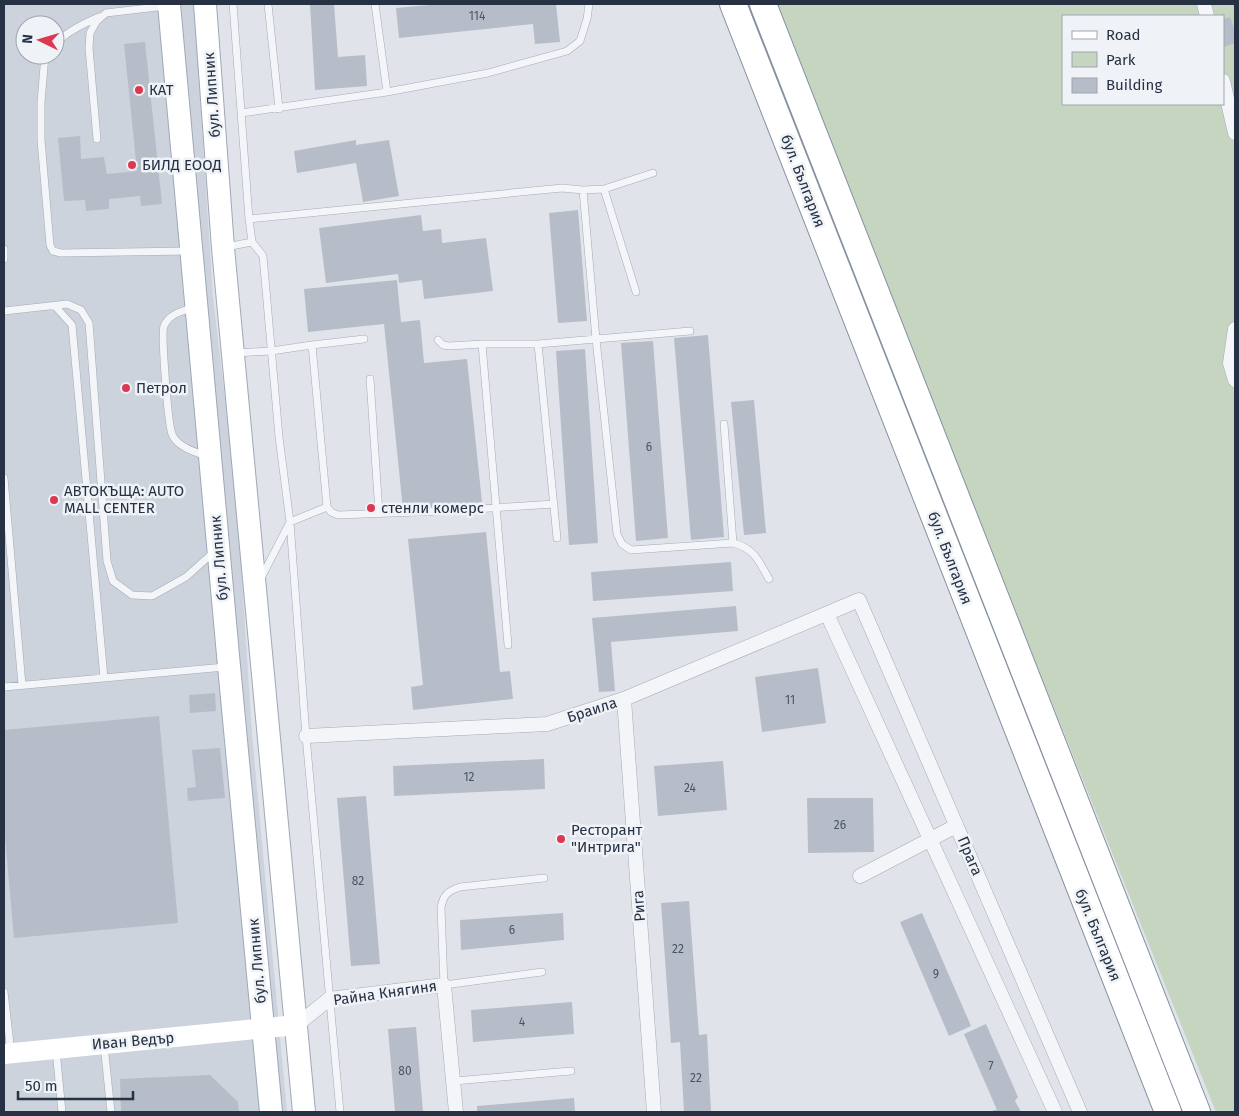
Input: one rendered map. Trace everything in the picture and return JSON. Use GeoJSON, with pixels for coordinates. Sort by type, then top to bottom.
{"type":"FeatureCollection","features":[{"type":"Feature","properties":{"kind":"highway","name":"бул. България"},"geometry":{"type":"LineString","coordinates":[[733,4],[1168,1112]]}},
{"type":"Feature","properties":{"kind":"highway","name":"бул. България"},"geometry":{"type":"LineString","coordinates":[[763,4],[1197,1112]]}},
{"type":"Feature","properties":{"kind":"main road","name":"бул. Липник"},"geometry":{"type":"LineString","coordinates":[[205,4],[223,248],[304,1112]]}},
{"type":"Feature","properties":{"kind":"main road","name":"бул. Липник"},"geometry":{"type":"LineString","coordinates":[[169,5],[271,1112]]}},
{"type":"Feature","properties":{"kind":"main road"},"geometry":{"type":"LineString","coordinates":[[191,251],[223,248]]}},
{"type":"Feature","properties":{"kind":"street"},"geometry":{"type":"LineString","coordinates":[[1224,85],[1235,133]]}},
{"type":"Feature","properties":{"kind":"street"},"geometry":{"type":"LineString","coordinates":[[1235,329],[1230,363],[1235,380]]}},
{"type":"Feature","properties":{"kind":"street","name":"Браила"},"geometry":{"type":"LineString","coordinates":[[306,736],[547,724],[624,699],[859,600]]}},
{"type":"Feature","properties":{"kind":"street","name":"Прага"},"geometry":{"type":"LineString","coordinates":[[859,600],[1080,1112]]}},
{"type":"Feature","properties":{"kind":"street"},"geometry":{"type":"LineString","coordinates":[[827,614],[1055,1112]]}},
{"type":"Feature","properties":{"kind":"street","name":"Рига"},"geometry":{"type":"LineString","coordinates":[[624,699],[654,1112]]}},
{"type":"Feature","properties":{"kind":"street"},"geometry":{"type":"LineString","coordinates":[[860,876],[929,838],[956,826]]}},
{"type":"Feature","properties":{"kind":"street","name":"Райна Княгиня"},"geometry":{"type":"LineString","coordinates":[[297,1025],[329,999],[444,985],[456,1112]]}},
{"type":"Feature","properties":{"kind":"street","name":"Иван Ведър"},"geometry":{"type":"LineString","coordinates":[[7,1053],[297,1025]]}},
{"type":"Feature","properties":{"kind":"lane"},"geometry":{"type":"LineString","coordinates":[[233,4],[249,219],[252,242],[263,256],[279,438],[290,522],[306,736],[340,1112]]}},
{"type":"Feature","properties":{"kind":"lane"},"geometry":{"type":"LineString","coordinates":[[268,4],[279,109]]}},
{"type":"Feature","properties":{"kind":"lane"},"geometry":{"type":"LineString","coordinates":[[375,4],[387,92]]}},
{"type":"Feature","properties":{"kind":"lane"},"geometry":{"type":"LineString","coordinates":[[242,113],[387,92],[488,73],[567,52],[580,41],[587,19],[589,4]]}},
{"type":"Feature","properties":{"kind":"lane"},"geometry":{"type":"LineString","coordinates":[[65,34],[106,13],[169,5]]}},
{"type":"Feature","properties":{"kind":"lane"},"geometry":{"type":"LineString","coordinates":[[96,139],[89,48],[90,33],[96,22],[106,13]]}},
{"type":"Feature","properties":{"kind":"lane"},"geometry":{"type":"LineString","coordinates":[[44,65],[41,102],[41,140],[50,245],[53,251],[60,253],[191,251]]}},
{"type":"Feature","properties":{"kind":"lane"},"geometry":{"type":"LineString","coordinates":[[249,219],[562,188],[604,189],[653,173]]}},
{"type":"Feature","properties":{"kind":"lane"},"geometry":{"type":"LineString","coordinates":[[604,189],[636,292]]}},
{"type":"Feature","properties":{"kind":"lane"},"geometry":{"type":"LineString","coordinates":[[583,190],[596,339],[617,534],[622,544],[631,550],[733,543],[744,546],[754,553],[769,579]]}},
{"type":"Feature","properties":{"kind":"lane"},"geometry":{"type":"LineString","coordinates":[[223,248],[252,242]]}},
{"type":"Feature","properties":{"kind":"lane"},"geometry":{"type":"LineString","coordinates":[[4,249],[4,259]]}},
{"type":"Feature","properties":{"kind":"lane"},"geometry":{"type":"LineString","coordinates":[[4,311],[67,304],[81,310],[89,323],[107,561],[114,581],[132,595],[152,596],[186,576],[218,548]]}},
{"type":"Feature","properties":{"kind":"lane"},"geometry":{"type":"LineString","coordinates":[[55,306],[72,325],[104,678]]}},
{"type":"Feature","properties":{"kind":"lane"},"geometry":{"type":"LineString","coordinates":[[196,308],[177,313],[169,319],[164,326],[162,342],[172,434],[183,446],[210,458]]}},
{"type":"Feature","properties":{"kind":"lane"},"geometry":{"type":"LineString","coordinates":[[438,340],[444,345],[449,346],[538,344],[690,331]]}},
{"type":"Feature","properties":{"kind":"lane"},"geometry":{"type":"LineString","coordinates":[[233,354],[364,339]]}},
{"type":"Feature","properties":{"kind":"lane"},"geometry":{"type":"LineString","coordinates":[[482,344],[508,645]]}},
{"type":"Feature","properties":{"kind":"lane"},"geometry":{"type":"LineString","coordinates":[[538,344],[557,538]]}},
{"type":"Feature","properties":{"kind":"lane"},"geometry":{"type":"LineString","coordinates":[[312,345],[327,507],[332,512],[338,515],[554,504]]}},
{"type":"Feature","properties":{"kind":"lane"},"geometry":{"type":"LineString","coordinates":[[370,379],[379,513]]}},
{"type":"Feature","properties":{"kind":"lane"},"geometry":{"type":"LineString","coordinates":[[724,424],[733,543]]}},
{"type":"Feature","properties":{"kind":"lane"},"geometry":{"type":"LineString","coordinates":[[4,478],[22,685]]}},
{"type":"Feature","properties":{"kind":"lane"},"geometry":{"type":"LineString","coordinates":[[256,590],[290,522],[327,507]]}},
{"type":"Feature","properties":{"kind":"lane"},"geometry":{"type":"LineString","coordinates":[[4,687],[229,666]]}},
{"type":"Feature","properties":{"kind":"lane"},"geometry":{"type":"LineString","coordinates":[[542,972],[444,985],[441,908],[442,898],[449,891],[460,887],[544,878]]}},
{"type":"Feature","properties":{"kind":"lane"},"geometry":{"type":"LineString","coordinates":[[4,992],[7,1053]]}},
{"type":"Feature","properties":{"kind":"lane"},"geometry":{"type":"LineString","coordinates":[[104,1044],[112,1112]]}},
{"type":"Feature","properties":{"kind":"lane"},"geometry":{"type":"LineString","coordinates":[[56,1049],[62,1112]]}},
{"type":"Feature","properties":{"kind":"lane"},"geometry":{"type":"LineString","coordinates":[[454,1081],[571,1071]]}},
{"type":"Feature","properties":{"kind":"shaded area"},"geometry":{"type":"Polygon","coordinates":[[[4,4],[194,4],[213,297],[237,501],[252,734],[287,1112],[4,1112],[4,4]]]}},
{"type":"Feature","properties":{"kind":"green space"},"geometry":{"type":"Polygon","coordinates":[[[772,4],[1235,4],[1235,1112],[1216,1112],[772,4]]]}},
{"type":"Feature","properties":{"kind":"building"},"geometry":{"type":"Polygon","coordinates":[[[310,4],[334,4],[338,57],[365,55],[367,86],[315,90],[310,4]]]}},
{"type":"Feature","properties":{"kind":"building"},"geometry":{"type":"Polygon","coordinates":[[[441,4],[556,4],[560,42],[535,44],[533,24],[399,38],[396,8],[441,4]]]}},
{"type":"Feature","properties":{"kind":"building"},"geometry":{"type":"Polygon","coordinates":[[[1230,17],[1235,31],[1235,43],[1224,47],[1224,19],[1230,17]]]}},
{"type":"Feature","properties":{"kind":"building","name":"КАТ"},"geometry":{"type":"Polygon","coordinates":[[[145,42],[162,204],[141,206],[140,196],[109,199],[109,209],[86,211],[85,200],[64,201],[58,138],[80,136],[81,159],[104,157],[107,174],[137,171],[124,44],[145,42]]]}},
{"type":"Feature","properties":{"kind":"building"},"geometry":{"type":"Polygon","coordinates":[[[356,140],[356,145],[389,140],[399,196],[363,202],[356,163],[297,173],[294,151],[356,140]]]}},
{"type":"Feature","properties":{"kind":"building"},"geometry":{"type":"Polygon","coordinates":[[[578,210],[587,321],[558,323],[549,213],[578,210]]]}},
{"type":"Feature","properties":{"kind":"building"},"geometry":{"type":"Polygon","coordinates":[[[421,215],[423,231],[441,229],[442,243],[486,238],[493,291],[424,299],[422,280],[399,283],[398,274],[326,283],[319,228],[421,215]]]}},
{"type":"Feature","properties":{"kind":"building"},"geometry":{"type":"Polygon","coordinates":[[[397,280],[401,322],[420,320],[424,363],[467,359],[482,502],[403,510],[384,324],[308,332],[304,289],[397,280]]]}},
{"type":"Feature","properties":{"kind":"building"},"geometry":{"type":"Polygon","coordinates":[[[708,335],[724,537],[691,540],[674,338],[708,335]]]}},
{"type":"Feature","properties":{"kind":"building"},"geometry":{"type":"Polygon","coordinates":[[[653,341],[668,538],[636,541],[621,343],[653,341]]]}},
{"type":"Feature","properties":{"kind":"building"},"geometry":{"type":"Polygon","coordinates":[[[585,349],[598,543],[569,545],[556,351],[585,349]]]}},
{"type":"Feature","properties":{"kind":"building"},"geometry":{"type":"Polygon","coordinates":[[[754,400],[766,533],[744,535],[731,402],[754,400]]]}},
{"type":"Feature","properties":{"kind":"building"},"geometry":{"type":"Polygon","coordinates":[[[486,532],[500,672],[510,671],[513,699],[413,710],[411,687],[423,685],[408,539],[486,532]]]}},
{"type":"Feature","properties":{"kind":"building"},"geometry":{"type":"Polygon","coordinates":[[[731,562],[733,591],[593,601],[591,572],[731,562]]]}},
{"type":"Feature","properties":{"kind":"building"},"geometry":{"type":"Polygon","coordinates":[[[736,606],[738,631],[611,642],[615,691],[599,692],[592,618],[736,606]]]}},
{"type":"Feature","properties":{"kind":"building"},"geometry":{"type":"Polygon","coordinates":[[[818,668],[826,723],[762,732],[755,677],[818,668]]]}},
{"type":"Feature","properties":{"kind":"building"},"geometry":{"type":"Polygon","coordinates":[[[215,693],[216,711],[190,713],[189,695],[215,693]]]}},
{"type":"Feature","properties":{"kind":"building"},"geometry":{"type":"Polygon","coordinates":[[[159,716],[178,923],[14,938],[4,826],[4,730],[159,716]]]}},
{"type":"Feature","properties":{"kind":"building"},"geometry":{"type":"Polygon","coordinates":[[[220,748],[225,798],[188,801],[187,788],[196,787],[192,750],[220,748]]]}},
{"type":"Feature","properties":{"kind":"building"},"geometry":{"type":"Polygon","coordinates":[[[544,759],[545,789],[394,796],[393,766],[544,759]]]}},
{"type":"Feature","properties":{"kind":"building"},"geometry":{"type":"Polygon","coordinates":[[[723,761],[727,810],[658,816],[654,766],[723,761]]]}},
{"type":"Feature","properties":{"kind":"building"},"geometry":{"type":"Polygon","coordinates":[[[366,796],[380,964],[351,966],[337,798],[366,796]]]}},
{"type":"Feature","properties":{"kind":"building"},"geometry":{"type":"Polygon","coordinates":[[[807,798],[873,798],[874,852],[808,853],[807,798]]]}},
{"type":"Feature","properties":{"kind":"building"},"geometry":{"type":"Polygon","coordinates":[[[689,901],[699,1035],[707,1034],[711,1112],[684,1112],[680,1042],[671,1043],[661,903],[689,901]]]}},
{"type":"Feature","properties":{"kind":"building"},"geometry":{"type":"Polygon","coordinates":[[[563,913],[564,940],[461,950],[460,920],[563,913]]]}},
{"type":"Feature","properties":{"kind":"building"},"geometry":{"type":"Polygon","coordinates":[[[922,913],[971,1026],[949,1036],[900,922],[922,913]]]}},
{"type":"Feature","properties":{"kind":"building"},"geometry":{"type":"Polygon","coordinates":[[[572,1002],[574,1034],[473,1042],[471,1010],[572,1002]]]}},
{"type":"Feature","properties":{"kind":"building"},"geometry":{"type":"Polygon","coordinates":[[[986,1024],[1018,1097],[1015,1101],[1021,1112],[994,1112],[993,1110],[997,1110],[964,1034],[986,1024]]]}},
{"type":"Feature","properties":{"kind":"building"},"geometry":{"type":"Polygon","coordinates":[[[416,1027],[423,1112],[395,1112],[388,1029],[416,1027]]]}},
{"type":"Feature","properties":{"kind":"building"},"geometry":{"type":"Polygon","coordinates":[[[210,1075],[238,1102],[239,1112],[121,1112],[120,1079],[210,1075]]]}},
{"type":"Feature","properties":{"kind":"building"},"geometry":{"type":"Polygon","coordinates":[[[574,1098],[575,1112],[477,1112],[477,1106],[574,1098]]]}},
{"type":"Feature","properties":{"kind":"place","name":"КАТ"},"geometry":{"type":"Point","coordinates":[139,90]}},
{"type":"Feature","properties":{"kind":"place","name":"БИЛД ЕООД"},"geometry":{"type":"Point","coordinates":[132,165]}},
{"type":"Feature","properties":{"kind":"place","name":"Петрол"},"geometry":{"type":"Point","coordinates":[126,388]}},
{"type":"Feature","properties":{"kind":"place","name":"АВТОКЪЩА: AUTO MALL CENTER"},"geometry":{"type":"Point","coordinates":[54,500]}},
{"type":"Feature","properties":{"kind":"place","name":"стенли комерс"},"geometry":{"type":"Point","coordinates":[371,508]}},
{"type":"Feature","properties":{"kind":"place","name":"Ресторант \"Интрига\""},"geometry":{"type":"Point","coordinates":[561,839]}}]}
